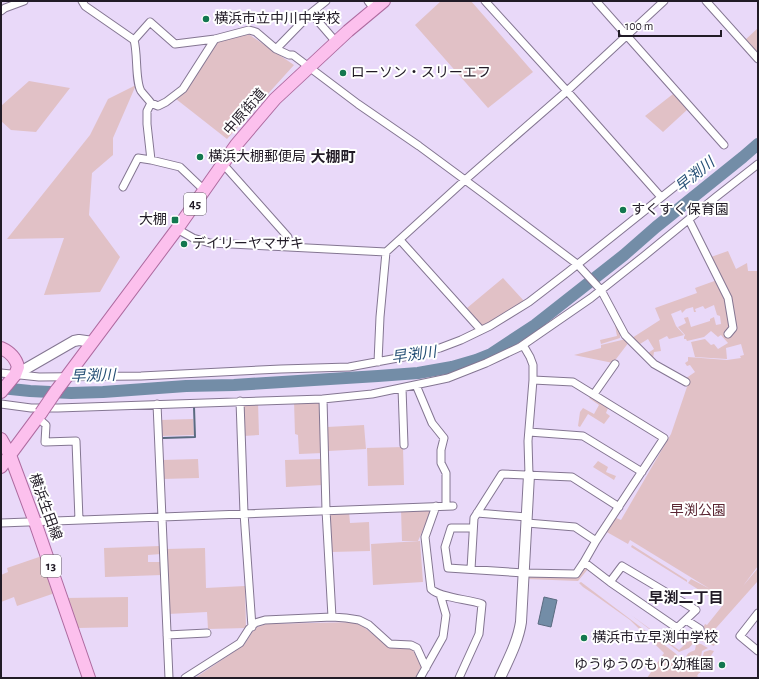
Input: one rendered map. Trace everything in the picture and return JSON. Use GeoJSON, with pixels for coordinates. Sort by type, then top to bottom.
{"type":"FeatureCollection","features":[{"type":"Feature","properties":{"kind":"main road","name":"中原街道"},"geometry":{"type":"LineString","coordinates":[[66,378],[177,229],[236,145],[275,99],[336,42],[371,5],[384,1]]}},
{"type":"Feature","properties":{"kind":"main road"},"geometry":{"type":"LineString","coordinates":[[1,348],[7,351],[14,358],[18,367],[9,375],[1,392]]}},
{"type":"Feature","properties":{"kind":"main road","name":"45"},"geometry":{"type":"LineString","coordinates":[[1,467],[66,378]]}},
{"type":"Feature","properties":{"kind":"main road","name":"横浜生田線"},"geometry":{"type":"LineString","coordinates":[[1,440],[10,455],[36,522],[88,678]]}},
{"type":"Feature","properties":{"kind":"street"},"geometry":{"type":"LineString","coordinates":[[2,8],[24,1]]}},
{"type":"Feature","properties":{"kind":"street"},"geometry":{"type":"LineString","coordinates":[[82,1],[85,6],[134,40],[140,90],[151,103],[158,106],[183,89],[215,39]]}},
{"type":"Feature","properties":{"kind":"street"},"geometry":{"type":"LineString","coordinates":[[276,49],[311,13],[326,1]]}},
{"type":"Feature","properties":{"kind":"street"},"geometry":{"type":"LineString","coordinates":[[484,1],[567,91],[661,197]]}},
{"type":"Feature","properties":{"kind":"street"},"geometry":{"type":"LineString","coordinates":[[596,1],[724,145]]}},
{"type":"Feature","properties":{"kind":"street"},"geometry":{"type":"LineString","coordinates":[[177,229],[193,238],[210,243],[386,252],[465,180],[567,91],[664,1]]}},
{"type":"Feature","properties":{"kind":"street"},"geometry":{"type":"LineString","coordinates":[[706,1],[758,59]]}},
{"type":"Feature","properties":{"kind":"street"},"geometry":{"type":"LineString","coordinates":[[311,13],[336,42]]}},
{"type":"Feature","properties":{"kind":"street"},"geometry":{"type":"LineString","coordinates":[[134,40],[150,22],[175,44],[215,39],[249,30],[256,32],[276,49],[289,55],[293,55],[309,66],[358,104],[419,146],[577,264],[601,290],[625,335],[654,364],[686,382]]}},
{"type":"Feature","properties":{"kind":"street"},"geometry":{"type":"LineString","coordinates":[[151,103],[147,111],[151,160]]}},
{"type":"Feature","properties":{"kind":"street"},"geometry":{"type":"LineString","coordinates":[[123,187],[138,158],[180,167],[204,190]]}},
{"type":"Feature","properties":{"kind":"street"},"geometry":{"type":"LineString","coordinates":[[223,164],[288,237],[288,247]]}},
{"type":"Feature","properties":{"kind":"street"},"geometry":{"type":"LineString","coordinates":[[9,375],[66,378],[349,367],[414,355],[440,348],[490,326],[529,302],[703,164]]}},
{"type":"Feature","properties":{"kind":"street"},"geometry":{"type":"LineString","coordinates":[[1,404],[31,408],[58,408],[323,398],[372,394],[448,378],[486,363],[523,345],[601,290],[758,164]]}},
{"type":"Feature","properties":{"kind":"street"},"geometry":{"type":"LineString","coordinates":[[688,220],[728,298],[733,328],[728,334]]}},
{"type":"Feature","properties":{"kind":"street"},"geometry":{"type":"LineString","coordinates":[[400,240],[481,330]]}},
{"type":"Feature","properties":{"kind":"street"},"geometry":{"type":"LineString","coordinates":[[378,362],[380,317],[386,252]]}},
{"type":"Feature","properties":{"kind":"street"},"geometry":{"type":"LineString","coordinates":[[9,375],[74,341],[79,340],[93,342]]}},
{"type":"Feature","properties":{"kind":"street"},"geometry":{"type":"LineString","coordinates":[[500,678],[520,631],[521,622],[530,475],[529,432],[533,380],[533,365],[530,356],[523,345]]}},
{"type":"Feature","properties":{"kind":"street"},"geometry":{"type":"LineString","coordinates":[[594,394],[615,364]]}},
{"type":"Feature","properties":{"kind":"street"},"geometry":{"type":"LineString","coordinates":[[472,528],[451,528],[446,547],[448,568],[524,573],[576,574],[664,438],[573,382],[533,380]]}},
{"type":"Feature","properties":{"kind":"street"},"geometry":{"type":"LineString","coordinates":[[1,523],[449,506],[446,473],[441,463],[441,450],[444,438],[432,423],[416,385]]}},
{"type":"Feature","properties":{"kind":"street"},"geometry":{"type":"LineString","coordinates":[[402,388],[404,445]]}},
{"type":"Feature","properties":{"kind":"street"},"geometry":{"type":"LineString","coordinates":[[323,398],[326,510],[332,618]]}},
{"type":"Feature","properties":{"kind":"street"},"geometry":{"type":"LineString","coordinates":[[240,401],[244,513],[252,627]]}},
{"type":"Feature","properties":{"kind":"street"},"geometry":{"type":"LineString","coordinates":[[157,404],[169,678]]}},
{"type":"Feature","properties":{"kind":"street"},"geometry":{"type":"LineString","coordinates":[[39,415],[46,425],[45,442],[76,441],[79,520]]}},
{"type":"Feature","properties":{"kind":"street"},"geometry":{"type":"LineString","coordinates":[[529,432],[583,436],[642,472]]}},
{"type":"Feature","properties":{"kind":"street"},"geometry":{"type":"LineString","coordinates":[[471,569],[472,528],[474,518],[502,474],[572,478],[619,507]]}},
{"type":"Feature","properties":{"kind":"street"},"geometry":{"type":"LineString","coordinates":[[436,506],[425,537],[431,588],[433,591],[440,594],[482,604],[479,634],[459,678]]}},
{"type":"Feature","properties":{"kind":"street"},"geometry":{"type":"LineString","coordinates":[[477,513],[575,527],[596,541]]}},
{"type":"Feature","properties":{"kind":"street"},"geometry":{"type":"LineString","coordinates":[[584,562],[610,582],[677,628],[696,610],[622,566],[610,582]]}},
{"type":"Feature","properties":{"kind":"street"},"geometry":{"type":"LineString","coordinates":[[420,678],[443,637],[446,615],[440,594]]}},
{"type":"Feature","properties":{"kind":"street"},"geometry":{"type":"LineString","coordinates":[[758,613],[740,636],[758,651]]}},
{"type":"Feature","properties":{"kind":"street"},"geometry":{"type":"LineString","coordinates":[[185,678],[240,643],[255,624],[265,620],[346,618],[358,620],[369,625],[390,644],[411,645],[417,648],[426,668]]}},
{"type":"Feature","properties":{"kind":"street"},"geometry":{"type":"LineString","coordinates":[[686,620],[700,630]]}},
{"type":"Feature","properties":{"kind":"street"},"geometry":{"type":"LineString","coordinates":[[168,635],[207,633]]}},
{"type":"Feature","properties":{"kind":"green space"},"geometry":{"type":"Polygon","coordinates":[[[441,1],[471,1],[533,72],[488,108],[415,25],[441,1]]]}},
{"type":"Feature","properties":{"kind":"green space"},"geometry":{"type":"Polygon","coordinates":[[[758,28],[758,54],[745,40],[758,28]]]}},
{"type":"Feature","properties":{"kind":"green space","name":"横浜市立中川中学校"},"geometry":{"type":"Polygon","coordinates":[[[247,33],[294,65],[227,139],[176,99],[191,83],[218,40],[247,33]]]}},
{"type":"Feature","properties":{"kind":"green space"},"geometry":{"type":"Polygon","coordinates":[[[29,81],[70,88],[36,132],[11,130],[1,121],[1,106],[29,81]]]}},
{"type":"Feature","properties":{"kind":"green space"},"geometry":{"type":"Polygon","coordinates":[[[136,85],[113,138],[113,155],[92,173],[89,215],[120,257],[100,292],[44,295],[64,238],[7,239],[90,135],[108,99],[136,85]]]}},
{"type":"Feature","properties":{"kind":"green space"},"geometry":{"type":"Polygon","coordinates":[[[673,94],[688,109],[663,132],[645,116],[673,94]]]}},
{"type":"Feature","properties":{"kind":"green space","name":"早渕公園"},"geometry":{"type":"Polygon","coordinates":[[[728,251],[736,269],[747,263],[748,271],[757,271],[758,273],[758,566],[743,586],[758,568],[758,583],[757,582],[709,636],[716,641],[714,646],[697,639],[689,648],[679,652],[631,615],[679,650],[691,638],[693,639],[697,632],[701,635],[706,630],[703,628],[705,624],[707,625],[723,605],[688,583],[691,579],[710,589],[630,540],[628,544],[605,531],[614,517],[621,520],[671,434],[689,381],[685,379],[695,372],[690,365],[687,366],[685,363],[688,361],[688,357],[727,360],[741,358],[740,356],[744,355],[741,344],[726,348],[727,359],[695,357],[691,342],[705,339],[711,345],[714,344],[718,349],[728,343],[721,335],[718,337],[711,331],[704,337],[687,341],[684,339],[685,335],[678,327],[686,323],[684,318],[688,317],[691,327],[710,321],[710,319],[714,317],[716,325],[721,324],[720,316],[717,315],[714,305],[705,309],[703,306],[695,309],[696,312],[694,312],[693,307],[686,309],[682,313],[681,310],[671,314],[676,326],[684,335],[669,339],[667,336],[659,340],[661,351],[654,352],[653,358],[648,353],[654,349],[648,339],[640,344],[632,338],[660,320],[655,308],[697,293],[695,288],[720,279],[711,257],[728,251]]]}},
{"type":"Feature","properties":{"kind":"green space"},"geometry":{"type":"Polygon","coordinates":[[[503,278],[524,301],[482,327],[467,308],[503,278]]]}},
{"type":"Feature","properties":{"kind":"green space"},"geometry":{"type":"Polygon","coordinates":[[[615,325],[621,333],[620,338],[601,344],[600,340],[617,336],[615,325]]]}},
{"type":"Feature","properties":{"kind":"green space"},"geometry":{"type":"Polygon","coordinates":[[[626,339],[629,342],[613,363],[574,355],[601,348],[601,345],[626,339]]]}},
{"type":"Feature","properties":{"kind":"green space"},"geometry":{"type":"Polygon","coordinates":[[[590,397],[608,408],[606,413],[610,416],[604,424],[588,414],[580,427],[578,426],[580,412],[583,408],[594,414],[599,405],[589,398],[590,397]]]}},
{"type":"Feature","properties":{"kind":"green space"},"geometry":{"type":"Polygon","coordinates":[[[321,400],[323,453],[299,454],[298,435],[295,434],[294,401],[321,400]]]}},
{"type":"Feature","properties":{"kind":"green space"},"geometry":{"type":"Polygon","coordinates":[[[258,402],[259,435],[243,436],[242,403],[258,402]]]}},
{"type":"Feature","properties":{"kind":"green space"},"geometry":{"type":"Polygon","coordinates":[[[193,419],[194,435],[161,436],[160,420],[193,419]]]}},
{"type":"Feature","properties":{"kind":"green space"},"geometry":{"type":"Polygon","coordinates":[[[364,425],[366,449],[328,451],[327,427],[364,425]]]}},
{"type":"Feature","properties":{"kind":"green space"},"geometry":{"type":"Polygon","coordinates":[[[403,447],[404,485],[368,486],[367,448],[403,447]]]}},
{"type":"Feature","properties":{"kind":"green space"},"geometry":{"type":"Polygon","coordinates":[[[198,459],[199,478],[162,479],[162,460],[198,459]]]}},
{"type":"Feature","properties":{"kind":"green space"},"geometry":{"type":"Polygon","coordinates":[[[321,459],[323,485],[286,487],[285,460],[321,459]]]}},
{"type":"Feature","properties":{"kind":"green space"},"geometry":{"type":"Polygon","coordinates":[[[598,461],[608,467],[606,472],[616,476],[614,480],[593,467],[598,461]]]}},
{"type":"Feature","properties":{"kind":"green space"},"geometry":{"type":"Polygon","coordinates":[[[432,509],[418,541],[402,541],[401,510],[432,509]]]}},
{"type":"Feature","properties":{"kind":"green space"},"geometry":{"type":"Polygon","coordinates":[[[349,512],[350,523],[369,522],[370,551],[331,552],[330,513],[349,512]]]}},
{"type":"Feature","properties":{"kind":"green space"},"geometry":{"type":"Polygon","coordinates":[[[420,541],[423,582],[373,585],[371,544],[420,541]]]}},
{"type":"Feature","properties":{"kind":"green space"},"geometry":{"type":"Polygon","coordinates":[[[632,545],[687,580],[687,582],[631,547],[632,545]]]}},
{"type":"Feature","properties":{"kind":"green space"},"geometry":{"type":"Polygon","coordinates":[[[160,546],[161,554],[148,555],[148,562],[162,562],[162,575],[105,577],[104,548],[160,546]]]}},
{"type":"Feature","properties":{"kind":"green space"},"geometry":{"type":"Polygon","coordinates":[[[205,548],[206,588],[245,586],[246,628],[208,629],[207,612],[168,614],[166,549],[205,548]]]}},
{"type":"Feature","properties":{"kind":"green space"},"geometry":{"type":"Polygon","coordinates":[[[42,556],[55,593],[17,606],[14,597],[1,602],[1,575],[8,572],[7,568],[42,556]]]}},
{"type":"Feature","properties":{"kind":"green space"},"geometry":{"type":"Polygon","coordinates":[[[584,565],[588,569],[578,581],[527,579],[527,574],[578,574],[584,565]]]}},
{"type":"Feature","properties":{"kind":"green space"},"geometry":{"type":"Polygon","coordinates":[[[581,582],[679,657],[697,662],[702,659],[704,652],[710,650],[714,651],[697,676],[700,678],[647,678],[664,653],[630,620],[583,587],[579,583],[581,582]]]}},
{"type":"Feature","properties":{"kind":"green space"},"geometry":{"type":"Polygon","coordinates":[[[128,597],[128,627],[77,628],[66,598],[128,597]]]}},
{"type":"Feature","properties":{"kind":"green space"},"geometry":{"type":"Polygon","coordinates":[[[358,622],[387,646],[412,648],[422,668],[416,678],[195,678],[244,645],[255,628],[266,624],[358,622]]]}},
{"type":"Feature","properties":{"kind":"green space"},"geometry":{"type":"Polygon","coordinates":[[[699,644],[708,648],[702,651],[701,657],[697,660],[686,657],[689,653],[695,650],[696,645],[699,644]]]}},
{"type":"Feature","properties":{"kind":"water"},"geometry":{"type":"Polygon","coordinates":[[[544,597],[557,600],[551,627],[538,624],[544,597]]]}},
{"type":"Feature","properties":{"kind":"waterway","name":"早渕川"},"geometry":{"type":"LineString","coordinates":[[1,388],[71,393],[186,386],[234,385],[418,373],[452,367],[476,360],[491,354],[535,325],[624,255],[758,144]]}},
{"type":"Feature","properties":{"kind":"waterway"},"geometry":{"type":"LineString","coordinates":[[163,438],[195,437],[194,407]]}},
{"type":"Feature","properties":{"kind":"place","name":"横浜市立中川中学校"},"geometry":{"type":"Point","coordinates":[206,19]}},
{"type":"Feature","properties":{"kind":"place","name":"ローソン・スリーエフ"},"geometry":{"type":"Point","coordinates":[343,73]}},
{"type":"Feature","properties":{"kind":"place","name":"横浜大棚郵便局"},"geometry":{"type":"Point","coordinates":[200,157]}},
{"type":"Feature","properties":{"kind":"place","name":"すくすく保育園"},"geometry":{"type":"Point","coordinates":[623,210]}},
{"type":"Feature","properties":{"kind":"place","name":"大棚"},"geometry":{"type":"Point","coordinates":[175,220]}},
{"type":"Feature","properties":{"kind":"place","name":"デイリーヤマザキ"},"geometry":{"type":"Point","coordinates":[184,244]}},
{"type":"Feature","properties":{"kind":"place","name":"横浜市立早渕中学校"},"geometry":{"type":"Point","coordinates":[584,638]}},
{"type":"Feature","properties":{"kind":"place","name":"ゆうゆうのもり幼稚園"},"geometry":{"type":"Point","coordinates":[722,665]}},
{"type":"Feature","properties":{"kind":"district","name":"大棚町"},"geometry":{"type":"Point","coordinates":[333,157]}},
{"type":"Feature","properties":{"kind":"district","name":"早渕二丁目"},"geometry":{"type":"Point","coordinates":[686,598]}}]}
